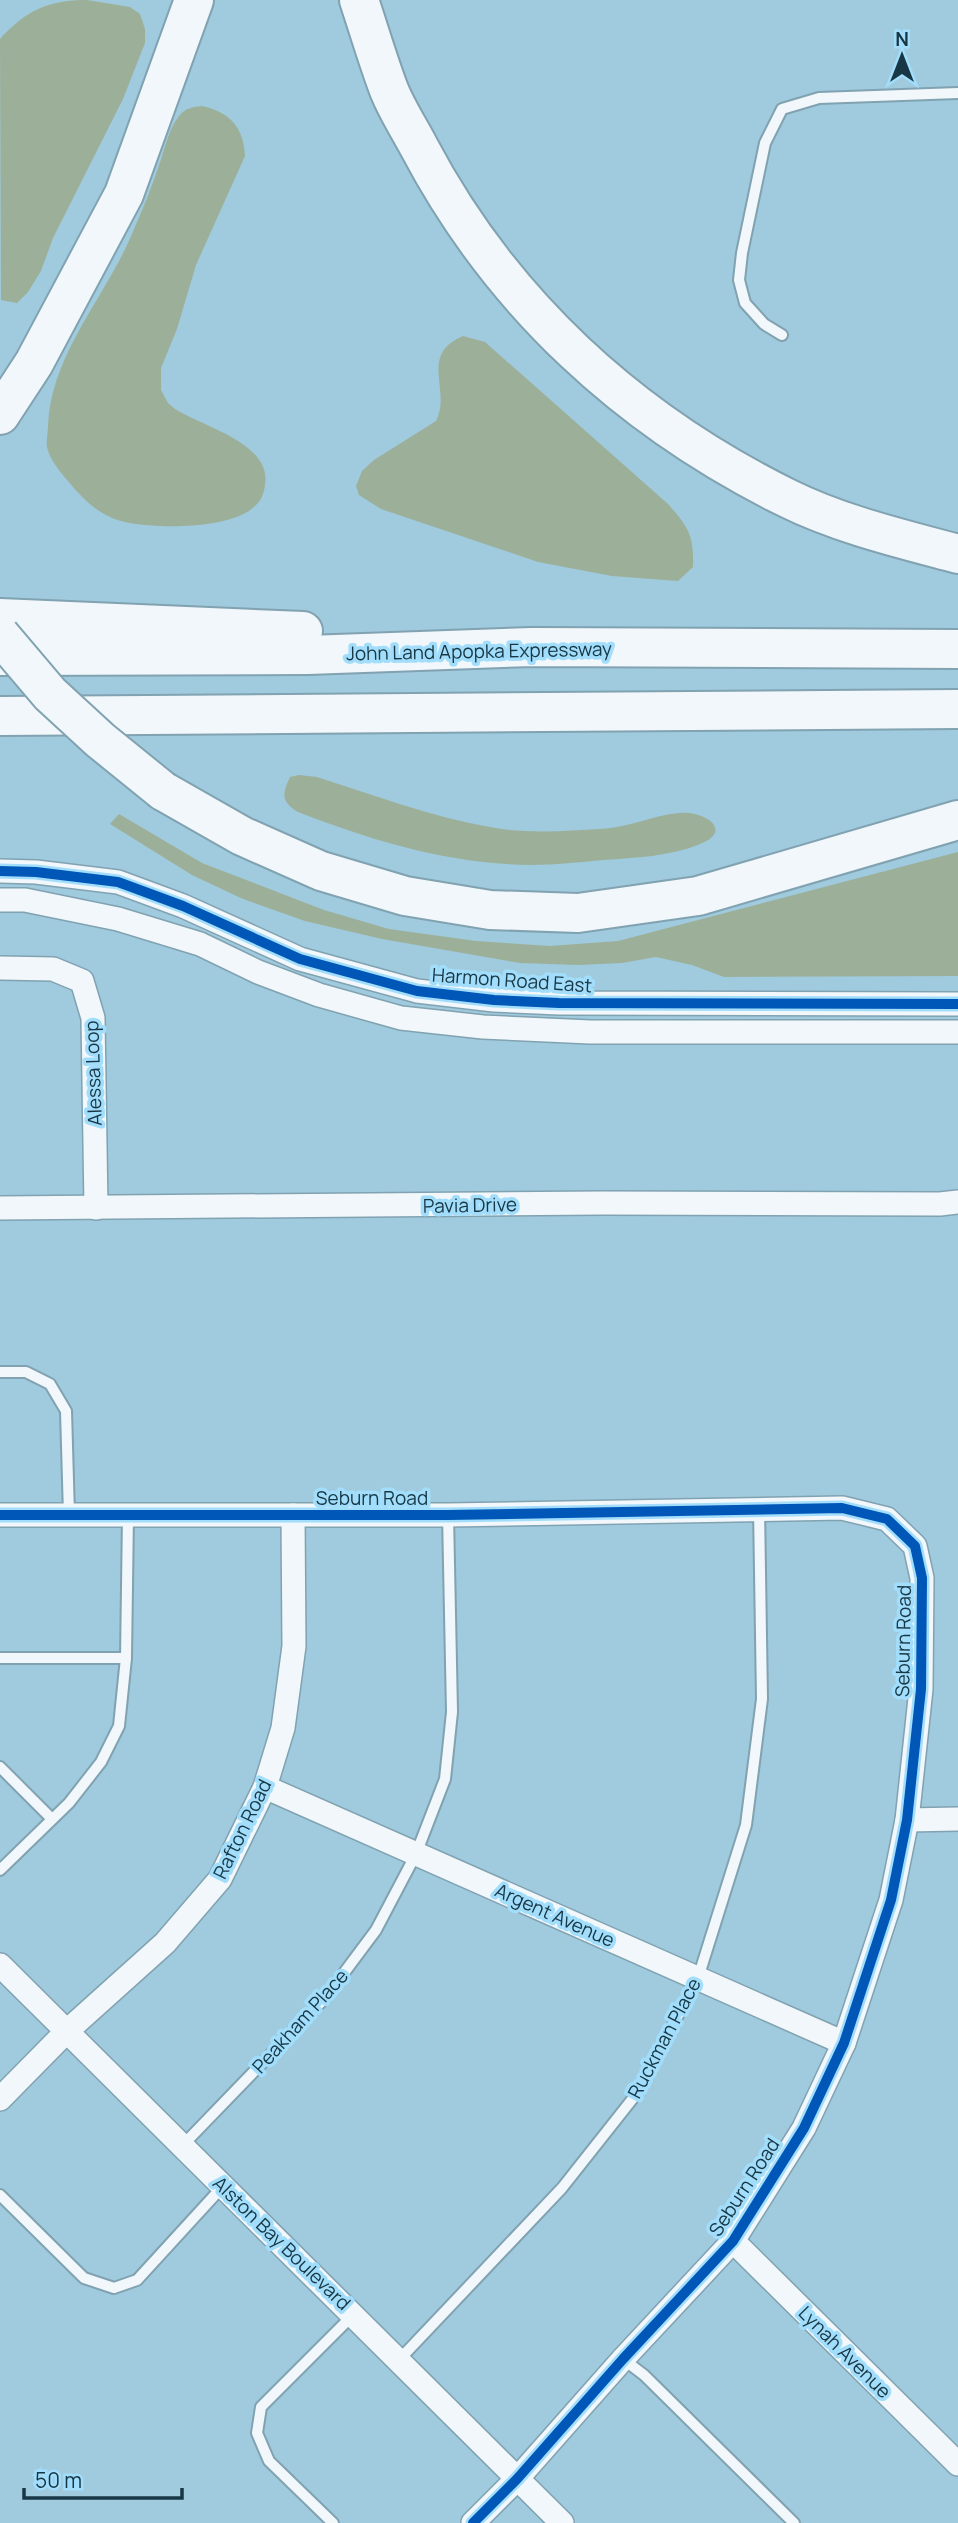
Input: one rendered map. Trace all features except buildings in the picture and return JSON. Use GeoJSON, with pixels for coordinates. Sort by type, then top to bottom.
{"type":"FeatureCollection","features":[{"type":"Feature","properties":{"kind":"highway"},"geometry":{"type":"LineString","coordinates":[[0,415],[34,363],[124,194],[194,0]]}},
{"type":"Feature","properties":{"kind":"highway"},"geometry":{"type":"LineString","coordinates":[[359,0],[390,92],[439,184],[497,269],[560,339],[630,402],[698,450],[789,499],[883,534],[958,554]]}},
{"type":"Feature","properties":{"kind":"highway"},"geometry":{"type":"LineString","coordinates":[[0,618],[310,632],[533,647]]}},
{"type":"Feature","properties":{"kind":"highway"},"geometry":{"type":"LineString","coordinates":[[0,635],[50,694],[100,740],[163,791],[242,836],[321,871],[405,896],[490,911],[578,913],[698,896],[958,820]]}},
{"type":"Feature","properties":{"kind":"highway","name":"John Land Apopka Expressway"},"geometry":{"type":"LineString","coordinates":[[0,656],[308,655],[533,647],[958,649]]}},
{"type":"Feature","properties":{"kind":"highway"},"geometry":{"type":"LineString","coordinates":[[0,716],[958,709]]}},
{"type":"Feature","properties":{"kind":"street","name":"Harmon Road East"},"geometry":{"type":"LineString","coordinates":[[0,872],[36,872],[118,883],[183,906],[300,959],[417,990],[494,1000],[559,1003],[958,1003]]}},
{"type":"Feature","properties":{"kind":"street"},"geometry":{"type":"LineString","coordinates":[[0,900],[25,900],[118,919],[200,944],[258,972],[319,995],[401,1017],[483,1027],[590,1032],[958,1032]]}},
{"type":"Feature","properties":{"kind":"street","name":"Alessa Loop"},"geometry":{"type":"LineString","coordinates":[[0,968],[53,969],[82,981],[93,1018],[96,1208]]}},
{"type":"Feature","properties":{"kind":"street","name":"Pavia Drive"},"geometry":{"type":"LineString","coordinates":[[0,1208],[949,1203],[958,1187]]}},
{"type":"Feature","properties":{"kind":"street","name":"Seburn Road"},"geometry":{"type":"LineString","coordinates":[[0,1516],[448,1515],[842,1508],[887,1519],[915,1546],[922,1578],[921,1689],[907,1820],[891,1900],[844,2043],[803,2128],[733,2241],[623,2358],[517,2479],[473,2523]]}},
{"type":"Feature","properties":{"kind":"street","name":"Rafton Road"},"geometry":{"type":"LineString","coordinates":[[0,2099],[67,2031],[165,1943],[220,1879],[265,1787],[283,1728],[294,1646],[293,1516]]}},
{"type":"Feature","properties":{"kind":"street","name":"Argent Avenue"},"geometry":{"type":"LineString","coordinates":[[265,1787],[844,2043]]}},
{"type":"Feature","properties":{"kind":"street"},"geometry":{"type":"LineString","coordinates":[[907,1820],[958,1819]]}},
{"type":"Feature","properties":{"kind":"street","name":"Alston Bay Boulevard"},"geometry":{"type":"LineString","coordinates":[[0,1965],[562,2523]]}},
{"type":"Feature","properties":{"kind":"street","name":"Lynah Avenue"},"geometry":{"type":"LineString","coordinates":[[733,2241],[958,2464]]}},
{"type":"Feature","properties":{"kind":"lane"},"geometry":{"type":"LineString","coordinates":[[782,335],[764,324],[745,303],[739,280],[765,143],[782,109],[819,98],[958,93]]}},
{"type":"Feature","properties":{"kind":"lane"},"geometry":{"type":"LineString","coordinates":[[0,1372],[26,1372],[50,1384],[66,1410],[69,1516]]}},
{"type":"Feature","properties":{"kind":"lane","name":"Ruckman Place"},"geometry":{"type":"LineString","coordinates":[[398,2361],[562,2188],[634,2097],[698,1979],[748,1812],[762,1699],[759,1508]]}},
{"type":"Feature","properties":{"kind":"lane","name":"Peakham Place"},"geometry":{"type":"LineString","coordinates":[[182,2146],[326,1997],[376,1930],[416,1854],[445,1779],[452,1712],[448,1515]]}},
{"type":"Feature","properties":{"kind":"lane"},"geometry":{"type":"LineString","coordinates":[[0,1870],[69,1803],[101,1762],[119,1726],[126,1658],[128,1516]]}},
{"type":"Feature","properties":{"kind":"lane"},"geometry":{"type":"LineString","coordinates":[[0,1658],[126,1658]]}},
{"type":"Feature","properties":{"kind":"lane"},"geometry":{"type":"LineString","coordinates":[[0,1767],[52,1819]]}},
{"type":"Feature","properties":{"kind":"lane"},"geometry":{"type":"LineString","coordinates":[[0,2195],[84,2278],[114,2288],[137,2280],[223,2186]]}},
{"type":"Feature","properties":{"kind":"lane"},"geometry":{"type":"LineString","coordinates":[[333,2523],[270,2461],[257,2433],[261,2407],[354,2314]]}},
{"type":"Feature","properties":{"kind":"lane"},"geometry":{"type":"LineString","coordinates":[[623,2358],[644,2375],[794,2523]]}},
{"type":"Feature","properties":{"kind":"green space"},"geometry":{"type":"Polygon","coordinates":[[[87,0],[130,7],[140,14],[145,29],[145,43],[123,99],[53,238],[41,271],[28,292],[17,303],[1,300],[0,39],[19,21],[39,9],[61,2],[87,0]]]}},
{"type":"Feature","properties":{"kind":"green space"},"geometry":{"type":"Polygon","coordinates":[[[202,106],[220,112],[234,123],[242,137],[245,156],[196,265],[177,329],[161,368],[161,390],[175,409],[247,447],[258,458],[264,470],[265,488],[260,500],[249,511],[226,520],[184,526],[133,524],[102,513],[83,498],[54,463],[47,445],[51,399],[59,373],[82,324],[134,229],[172,127],[184,111],[202,106]]]}},
{"type":"Feature","properties":{"kind":"green space"},"geometry":{"type":"Polygon","coordinates":[[[463,336],[485,342],[668,504],[689,532],[693,567],[678,581],[612,576],[538,562],[381,509],[359,495],[356,486],[362,471],[374,460],[436,421],[440,410],[439,363],[442,353],[463,336]]]}},
{"type":"Feature","properties":{"kind":"green space"},"geometry":{"type":"Polygon","coordinates":[[[290,777],[317,777],[446,818],[517,831],[601,829],[669,814],[689,813],[706,818],[715,828],[715,834],[687,849],[640,857],[539,865],[470,860],[383,841],[298,812],[288,805],[285,788],[290,777]]]}},
{"type":"Feature","properties":{"kind":"green space"},"geometry":{"type":"Polygon","coordinates":[[[119,814],[202,863],[324,910],[389,929],[476,941],[550,946],[618,941],[958,852],[958,976],[724,977],[692,965],[656,957],[622,963],[578,965],[520,963],[382,939],[305,921],[243,899],[192,875],[110,824],[119,814]]]}},
{"type":"Feature","properties":{"kind":"cycle path"},"geometry":{"type":"LineString","coordinates":[[0,871],[36,872],[118,882],[183,906],[300,959],[417,991],[494,1000],[559,1003],[958,1004]]}},
{"type":"Feature","properties":{"kind":"cycle path"},"geometry":{"type":"LineString","coordinates":[[0,1515],[448,1515],[842,1508],[887,1519],[915,1546],[922,1578],[921,1689],[907,1820],[891,1900],[844,2043],[804,2128],[733,2241],[623,2359],[517,2479],[473,2523]]}}]}
